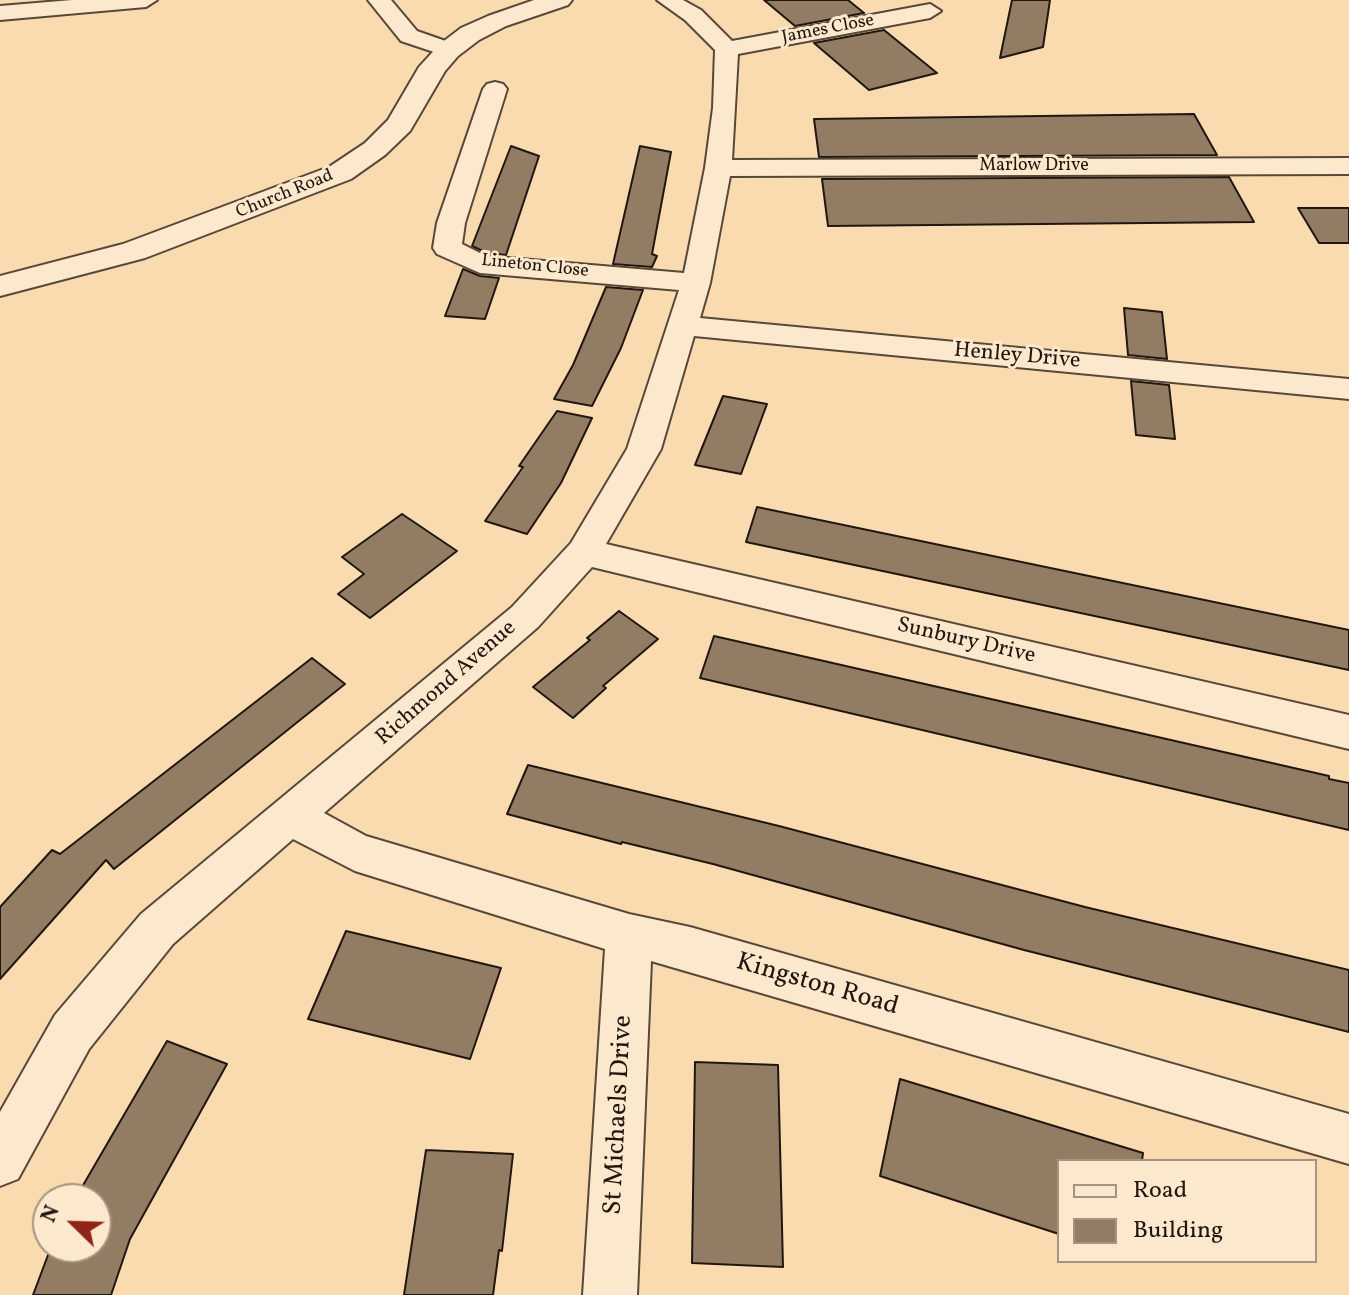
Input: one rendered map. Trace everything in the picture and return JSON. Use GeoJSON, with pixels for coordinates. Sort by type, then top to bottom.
{"type":"FeatureCollection","features":[{"type":"Feature","properties":{"kind":"street"},"geometry":{"type":"LineString","coordinates":[[0,13],[146,0]]}},
{"type":"Feature","properties":{"kind":"street"},"geometry":{"type":"LineString","coordinates":[[379,0],[409,36],[449,50]]}},
{"type":"Feature","properties":{"kind":"street","name":"Church Road"},"geometry":{"type":"LineString","coordinates":[[0,286],[134,251],[340,173],[375,149],[400,125],[433,67],[449,50],[470,34],[497,21],[559,0]]}},
{"type":"Feature","properties":{"kind":"street"},"geometry":{"type":"LineString","coordinates":[[668,0],[693,15],[727,49]]}},
{"type":"Feature","properties":{"kind":"street","name":"James Close"},"geometry":{"type":"LineString","coordinates":[[727,49],[930,11]]}},
{"type":"Feature","properties":{"kind":"street","name":"Richmond Avenue"},"geometry":{"type":"LineString","coordinates":[[0,1161],[72,1032],[157,929],[525,617],[584,552],[644,449],[685,326],[718,168],[725,108],[727,49]]}},
{"type":"Feature","properties":{"kind":"street","name":"Lineton Close"},"geometry":{"type":"LineString","coordinates":[[495,89],[451,223],[447,248],[480,264],[696,283]]}},
{"type":"Feature","properties":{"kind":"street","name":"Marlow Drive"},"geometry":{"type":"LineString","coordinates":[[718,168],[1349,166]]}},
{"type":"Feature","properties":{"kind":"street","name":"Henley Drive"},"geometry":{"type":"LineString","coordinates":[[685,326],[1349,389]]}},
{"type":"Feature","properties":{"kind":"street","name":"Sunbury Drive"},"geometry":{"type":"LineString","coordinates":[[584,552],[1349,732]]}},
{"type":"Feature","properties":{"kind":"street","name":"Kingston Road"},"geometry":{"type":"LineString","coordinates":[[292,817],[355,852],[629,935],[690,949],[1349,1139]]}},
{"type":"Feature","properties":{"kind":"street","name":"St Michaels Drive"},"geometry":{"type":"LineString","coordinates":[[610,1295],[629,935]]}},
{"type":"Feature","properties":{"kind":"building"},"geometry":{"type":"Polygon","coordinates":[[[764,0],[848,0],[864,13],[795,26],[764,0]]]}},
{"type":"Feature","properties":{"kind":"building"},"geometry":{"type":"Polygon","coordinates":[[[1012,0],[1050,0],[1043,47],[1000,58],[1012,0]]]}},
{"type":"Feature","properties":{"kind":"building"},"geometry":{"type":"Polygon","coordinates":[[[884,30],[937,73],[869,90],[814,43],[884,30]]]}},
{"type":"Feature","properties":{"kind":"building"},"geometry":{"type":"Polygon","coordinates":[[[1194,114],[1217,155],[819,157],[814,119],[1194,114]]]}},
{"type":"Feature","properties":{"kind":"building"},"geometry":{"type":"Polygon","coordinates":[[[511,146],[539,156],[506,255],[487,253],[472,246],[511,146]]]}},
{"type":"Feature","properties":{"kind":"building"},"geometry":{"type":"Polygon","coordinates":[[[640,146],[671,152],[652,254],[657,256],[652,267],[613,264],[640,146]]]}},
{"type":"Feature","properties":{"kind":"building"},"geometry":{"type":"Polygon","coordinates":[[[1229,177],[1254,222],[828,226],[822,179],[1229,177]]]}},
{"type":"Feature","properties":{"kind":"building"},"geometry":{"type":"Polygon","coordinates":[[[1298,208],[1349,208],[1349,243],[1319,243],[1298,208]]]}},
{"type":"Feature","properties":{"kind":"building"},"geometry":{"type":"Polygon","coordinates":[[[463,269],[480,276],[499,278],[485,319],[445,316],[463,269]]]}},
{"type":"Feature","properties":{"kind":"building"},"geometry":{"type":"Polygon","coordinates":[[[606,287],[643,290],[621,348],[592,406],[554,399],[573,365],[606,287]]]}},
{"type":"Feature","properties":{"kind":"building"},"geometry":{"type":"Polygon","coordinates":[[[1124,308],[1162,312],[1167,359],[1128,355],[1124,308]]]}},
{"type":"Feature","properties":{"kind":"building"},"geometry":{"type":"Polygon","coordinates":[[[1131,381],[1169,385],[1175,439],[1136,435],[1131,381]]]}},
{"type":"Feature","properties":{"kind":"building"},"geometry":{"type":"Polygon","coordinates":[[[723,396],[767,404],[741,474],[695,465],[723,396]]]}},
{"type":"Feature","properties":{"kind":"building"},"geometry":{"type":"Polygon","coordinates":[[[557,411],[592,418],[561,483],[527,534],[485,521],[523,467],[519,466],[557,411]]]}},
{"type":"Feature","properties":{"kind":"building"},"geometry":{"type":"Polygon","coordinates":[[[757,507],[1349,630],[1349,670],[746,542],[757,507]]]}},
{"type":"Feature","properties":{"kind":"building"},"geometry":{"type":"Polygon","coordinates":[[[402,514],[457,551],[370,618],[338,594],[364,574],[342,557],[402,514]]]}},
{"type":"Feature","properties":{"kind":"building"},"geometry":{"type":"Polygon","coordinates":[[[619,611],[658,639],[603,686],[606,688],[573,718],[533,687],[590,640],[587,638],[619,611]]]}},
{"type":"Feature","properties":{"kind":"building"},"geometry":{"type":"Polygon","coordinates":[[[714,636],[1329,776],[1329,779],[1349,783],[1349,830],[700,678],[714,636]]]}},
{"type":"Feature","properties":{"kind":"building"},"geometry":{"type":"Polygon","coordinates":[[[312,658],[345,684],[114,869],[106,860],[0,979],[0,907],[52,850],[60,854],[312,658]]]}},
{"type":"Feature","properties":{"kind":"building"},"geometry":{"type":"Polygon","coordinates":[[[528,765],[779,826],[1085,907],[1349,970],[1349,1032],[1024,950],[713,864],[507,814],[528,765]]]}},
{"type":"Feature","properties":{"kind":"building"},"geometry":{"type":"Polygon","coordinates":[[[346,931],[501,968],[470,1059],[308,1019],[346,931]]]}},
{"type":"Feature","properties":{"kind":"building"},"geometry":{"type":"Polygon","coordinates":[[[167,1041],[227,1064],[130,1239],[111,1295],[33,1295],[45,1263],[112,1263],[112,1183],[84,1183],[167,1041]]]}},
{"type":"Feature","properties":{"kind":"building"},"geometry":{"type":"Polygon","coordinates":[[[695,1062],[778,1065],[783,1267],[692,1263],[695,1062]]]}},
{"type":"Feature","properties":{"kind":"building"},"geometry":{"type":"Polygon","coordinates":[[[900,1079],[1143,1153],[1142,1159],[1057,1159],[1057,1233],[880,1176],[900,1079]]]}},
{"type":"Feature","properties":{"kind":"building"},"geometry":{"type":"Polygon","coordinates":[[[426,1150],[513,1154],[502,1251],[499,1250],[493,1295],[404,1295],[426,1150]]]}}]}
